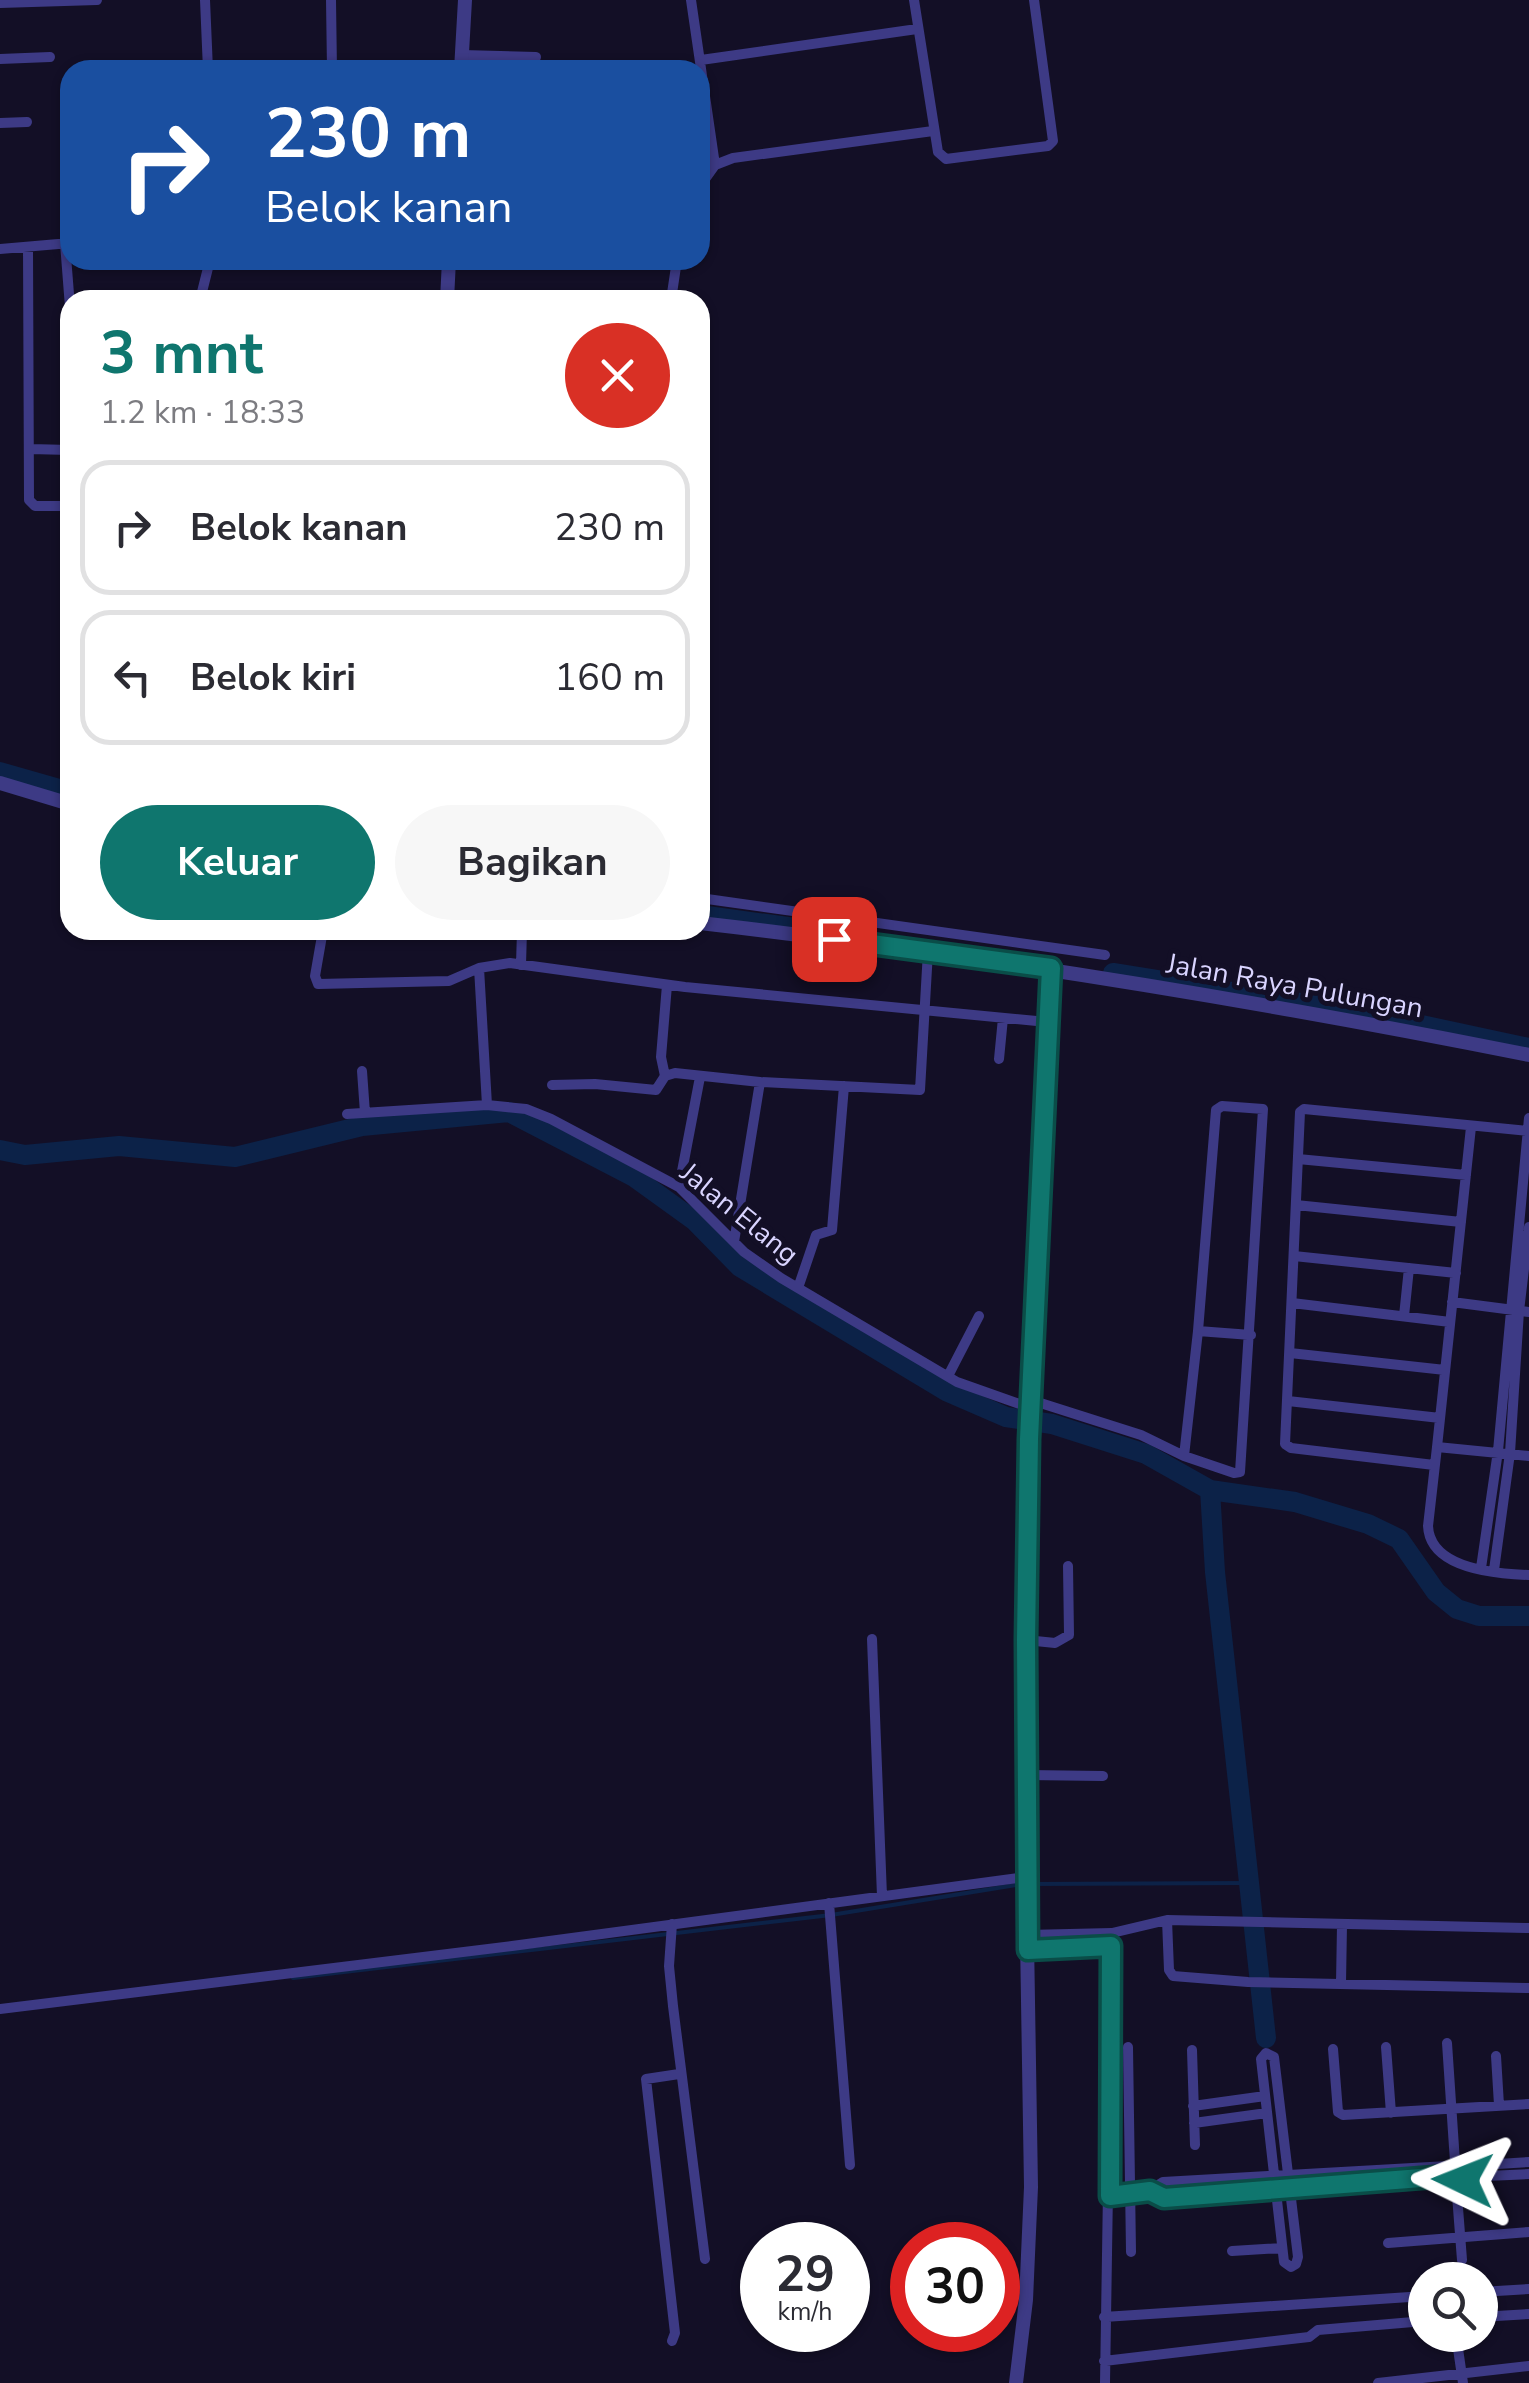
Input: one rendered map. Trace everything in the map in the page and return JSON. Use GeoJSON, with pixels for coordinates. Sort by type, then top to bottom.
{"type":"FeatureCollection","features":[{"type":"Feature","properties":{"kind":"street"},"geometry":{"type":"LineString","coordinates":[[0,3],[97,0]]}},
{"type":"Feature","properties":{"kind":"street"},"geometry":{"type":"LineString","coordinates":[[205,0],[208,60]]}},
{"type":"Feature","properties":{"kind":"street"},"geometry":{"type":"LineString","coordinates":[[330,0],[332,60]]}},
{"type":"Feature","properties":{"kind":"street"},"geometry":{"type":"LineString","coordinates":[[462,60],[465,0]]}},
{"type":"Feature","properties":{"kind":"street"},"geometry":{"type":"LineString","coordinates":[[691,0],[701,60],[917,28]]}},
{"type":"Feature","properties":{"kind":"street"},"geometry":{"type":"LineString","coordinates":[[914,0],[933,131],[938,152],[946,160],[1048,146],[1053,141],[1034,0]]}},
{"type":"Feature","properties":{"kind":"street"},"geometry":{"type":"LineString","coordinates":[[0,59],[50,56]]}},
{"type":"Feature","properties":{"kind":"street"},"geometry":{"type":"LineString","coordinates":[[492,60],[536,57]]}},
{"type":"Feature","properties":{"kind":"street"},"geometry":{"type":"LineString","coordinates":[[0,123],[27,122]]}},
{"type":"Feature","properties":{"kind":"street"},"geometry":{"type":"LineString","coordinates":[[710,128],[715,165]]}},
{"type":"Feature","properties":{"kind":"street"},"geometry":{"type":"LineString","coordinates":[[710,172],[715,165],[733,158],[933,131]]}},
{"type":"Feature","properties":{"kind":"street"},"geometry":{"type":"LineString","coordinates":[[0,249],[60,244]]}},
{"type":"Feature","properties":{"kind":"street"},"geometry":{"type":"LineString","coordinates":[[28,248],[30,503],[60,505]]}},
{"type":"Feature","properties":{"kind":"street"},"geometry":{"type":"LineString","coordinates":[[30,449],[60,450]]}},
{"type":"Feature","properties":{"kind":"street"},"geometry":{"type":"LineString","coordinates":[[0,783],[60,801]]}},
{"type":"Feature","properties":{"kind":"street"},"geometry":{"type":"LineString","coordinates":[[710,899],[1105,955]]}},
{"type":"Feature","properties":{"kind":"street","name":"Jalan Raya Pulungan"},"geometry":{"type":"LineString","coordinates":[[710,924],[1051,968],[1290,1008],[1529,1055]]}},
{"type":"Feature","properties":{"kind":"street"},"geometry":{"type":"LineString","coordinates":[[321,940],[315,976],[318,984],[449,981],[479,968],[521,964],[667,985],[1046,1022]]}},
{"type":"Feature","properties":{"kind":"street"},"geometry":{"type":"LineString","coordinates":[[521,964],[522,940]]}},
{"type":"Feature","properties":{"kind":"street"},"geometry":{"type":"LineString","coordinates":[[552,1086],[595,1084],[656,1090],[665,1076],[675,1073],[760,1082],[922,1088],[928,951]]}},
{"type":"Feature","properties":{"kind":"street"},"geometry":{"type":"LineString","coordinates":[[479,968],[487,1105]]}},
{"type":"Feature","properties":{"kind":"street"},"geometry":{"type":"LineString","coordinates":[[1016,2383],[1026,2300],[1030,2212],[1026,1640],[1031,1406],[1051,968]]}},
{"type":"Feature","properties":{"kind":"street"},"geometry":{"type":"LineString","coordinates":[[665,1076],[661,1052],[667,985]]}},
{"type":"Feature","properties":{"kind":"street"},"geometry":{"type":"LineString","coordinates":[[999,1059],[1003,1018]]}},
{"type":"Feature","properties":{"kind":"street"},"geometry":{"type":"LineString","coordinates":[[362,1071],[365,1113]]}},
{"type":"Feature","properties":{"kind":"street"},"geometry":{"type":"LineString","coordinates":[[679,1187],[700,1077]]}},
{"type":"Feature","properties":{"kind":"street"},"geometry":{"type":"LineString","coordinates":[[734,1242],[760,1082]]}},
{"type":"Feature","properties":{"kind":"street"},"geometry":{"type":"LineString","coordinates":[[798,1288],[816,1236],[832,1230],[844,1086]]}},
{"type":"Feature","properties":{"kind":"street","name":"Jalan Elang"},"geometry":{"type":"LineString","coordinates":[[346,1114],[487,1105],[526,1110],[552,1120],[679,1187],[756,1262],[948,1376],[983,1392],[1141,1434],[1184,1456],[1234,1473],[1242,1470],[1251,1335]]}},
{"type":"Feature","properties":{"kind":"street"},"geometry":{"type":"LineString","coordinates":[[1184,1456],[1216,1110],[1222,1106],[1263,1109],[1251,1335],[1198,1330]]}},
{"type":"Feature","properties":{"kind":"street"},"geometry":{"type":"LineString","coordinates":[[1434,1465],[1287,1447],[1300,1112],[1304,1109],[1471,1127],[1528,1126],[1526,1223],[1494,1570]]}},
{"type":"Feature","properties":{"kind":"street"},"geometry":{"type":"LineString","coordinates":[[1471,1127],[1429,1535],[1456,1564],[1529,1575]]}},
{"type":"Feature","properties":{"kind":"street"},"geometry":{"type":"LineString","coordinates":[[1298,1159],[1466,1175]]}},
{"type":"Feature","properties":{"kind":"street"},"geometry":{"type":"LineString","coordinates":[[1296,1205],[1461,1222]]}},
{"type":"Feature","properties":{"kind":"street"},"geometry":{"type":"LineString","coordinates":[[1294,1256],[1456,1273]]}},
{"type":"Feature","properties":{"kind":"street"},"geometry":{"type":"LineString","coordinates":[[1404,1316],[1410,1268]]}},
{"type":"Feature","properties":{"kind":"street"},"geometry":{"type":"LineString","coordinates":[[1452,1302],[1519,1310]]}},
{"type":"Feature","properties":{"kind":"street"},"geometry":{"type":"LineString","coordinates":[[1292,1303],[1450,1322]]}},
{"type":"Feature","properties":{"kind":"street"},"geometry":{"type":"LineString","coordinates":[[1480,1568],[1523,1361],[1519,1310]]}},
{"type":"Feature","properties":{"kind":"street"},"geometry":{"type":"LineString","coordinates":[[948,1376],[979,1316]]}},
{"type":"Feature","properties":{"kind":"street"},"geometry":{"type":"LineString","coordinates":[[1290,1354],[1445,1370]]}},
{"type":"Feature","properties":{"kind":"street"},"geometry":{"type":"LineString","coordinates":[[1288,1401],[1440,1418]]}},
{"type":"Feature","properties":{"kind":"street"},"geometry":{"type":"LineString","coordinates":[[1437,1447],[1529,1456]]}},
{"type":"Feature","properties":{"kind":"street"},"geometry":{"type":"LineString","coordinates":[[1026,1640],[1056,1642],[1069,1634],[1068,1566]]}},
{"type":"Feature","properties":{"kind":"street"},"geometry":{"type":"LineString","coordinates":[[872,1640],[882,1896]]}},
{"type":"Feature","properties":{"kind":"street"},"geometry":{"type":"LineString","coordinates":[[1027,1775],[1103,1776]]}},
{"type":"Feature","properties":{"kind":"street"},"geometry":{"type":"LineString","coordinates":[[0,2008],[671,1930],[830,1909],[882,1896],[1026,1885]]}},
{"type":"Feature","properties":{"kind":"street"},"geometry":{"type":"LineString","coordinates":[[830,1909],[850,2165]]}},
{"type":"Feature","properties":{"kind":"street"},"geometry":{"type":"LineString","coordinates":[[1028,1942],[1112,1932],[1167,1920],[1529,1928]]}},
{"type":"Feature","properties":{"kind":"street"},"geometry":{"type":"LineString","coordinates":[[1167,1920],[1168,1970],[1173,1976],[1248,1982],[1529,1988]]}},
{"type":"Feature","properties":{"kind":"street"},"geometry":{"type":"LineString","coordinates":[[1341,1983],[1342,1926]]}},
{"type":"Feature","properties":{"kind":"street"},"geometry":{"type":"LineString","coordinates":[[671,1930],[669,1966],[680,2074],[705,2258]]}},
{"type":"Feature","properties":{"kind":"street"},"geometry":{"type":"LineString","coordinates":[[1105,2383],[1112,1932]]}},
{"type":"Feature","properties":{"kind":"street"},"geometry":{"type":"LineString","coordinates":[[1028,1942],[1111,1946]]}},
{"type":"Feature","properties":{"kind":"street"},"geometry":{"type":"LineString","coordinates":[[1447,2043],[1462,2260]]}},
{"type":"Feature","properties":{"kind":"street"},"geometry":{"type":"LineString","coordinates":[[1128,2047],[1131,2252]]}},
{"type":"Feature","properties":{"kind":"street"},"geometry":{"type":"LineString","coordinates":[[1386,2047],[1391,2113]]}},
{"type":"Feature","properties":{"kind":"street"},"geometry":{"type":"LineString","coordinates":[[1333,2049],[1340,2114],[1529,2104]]}},
{"type":"Feature","properties":{"kind":"street"},"geometry":{"type":"LineString","coordinates":[[1192,2050],[1195,2145]]}},
{"type":"Feature","properties":{"kind":"street"},"geometry":{"type":"LineString","coordinates":[[1268,2052],[1274,2057],[1296,2264],[1285,2264],[1267,2113],[1260,2058],[1268,2052]]}},
{"type":"Feature","properties":{"kind":"street"},"geometry":{"type":"LineString","coordinates":[[1496,2056],[1499,2105]]}},
{"type":"Feature","properties":{"kind":"street"},"geometry":{"type":"LineString","coordinates":[[672,2340],[675,2333],[646,2080],[680,2074]]}},
{"type":"Feature","properties":{"kind":"street"},"geometry":{"type":"LineString","coordinates":[[1193,2106],[1265,2096]]}},
{"type":"Feature","properties":{"kind":"street"},"geometry":{"type":"LineString","coordinates":[[1194,2123],[1267,2113]]}},
{"type":"Feature","properties":{"kind":"street"},"geometry":{"type":"LineString","coordinates":[[1110,2196],[1150,2191],[1163,2182],[1456,2171],[1529,2162]]}},
{"type":"Feature","properties":{"kind":"street"},"geometry":{"type":"LineString","coordinates":[[1456,2171],[1529,2174]]}},
{"type":"Feature","properties":{"kind":"street"},"geometry":{"type":"LineString","coordinates":[[1150,2191],[1164,2198],[1276,2188],[1289,2180]]}},
{"type":"Feature","properties":{"kind":"street"},"geometry":{"type":"LineString","coordinates":[[1388,2243],[1529,2232]]}},
{"type":"Feature","properties":{"kind":"street"},"geometry":{"type":"LineString","coordinates":[[1232,2250],[1282,2248]]}},
{"type":"Feature","properties":{"kind":"street"},"geometry":{"type":"LineString","coordinates":[[1498,2291],[1529,2289]]}},
{"type":"Feature","properties":{"kind":"street"},"geometry":{"type":"LineString","coordinates":[[1104,2317],[1408,2297]]}},
{"type":"Feature","properties":{"kind":"street"},"geometry":{"type":"LineString","coordinates":[[1498,2317],[1529,2314]]}},
{"type":"Feature","properties":{"kind":"street"},"geometry":{"type":"LineString","coordinates":[[1104,2361],[1308,2338],[1318,2330],[1408,2322]]}},
{"type":"Feature","properties":{"kind":"street"},"geometry":{"type":"LineString","coordinates":[[1459,2352],[1463,2379]]}},
{"type":"Feature","properties":{"kind":"street"},"geometry":{"type":"LineString","coordinates":[[1378,2383],[1463,2379],[1529,2366]]}},
{"type":"Feature","properties":{"kind":"waterway"},"geometry":{"type":"LineString","coordinates":[[0,772],[60,789]]}},
{"type":"Feature","properties":{"kind":"waterway"},"geometry":{"type":"LineString","coordinates":[[710,916],[832,933]]}},
{"type":"Feature","properties":{"kind":"waterway"},"geometry":{"type":"LineString","coordinates":[[1113,973],[1370,1014],[1529,1048]]}},
{"type":"Feature","properties":{"kind":"waterway"},"geometry":{"type":"LineString","coordinates":[[0,1150],[25,1155],[119,1146],[235,1157],[362,1126],[509,1112],[634,1177],[695,1221],[740,1267],[946,1391],[1006,1417],[1052,1424],[1146,1454],[1210,1490],[1295,1502],[1368,1524],[1399,1539],[1436,1592],[1457,1609],[1479,1616],[1529,1616]]}},
{"type":"Feature","properties":{"kind":"waterway"},"geometry":{"type":"LineString","coordinates":[[1210,1490],[1215,1572],[1266,2038]]}},
{"type":"Feature","properties":{"kind":"waterway"},"geometry":{"type":"LineString","coordinates":[[1032,1884],[1247,1883]]}},
{"type":"Feature","properties":{"kind":"waterway"},"geometry":{"type":"LineString","coordinates":[[293,1978],[831,1915],[1022,1884]]}},
{"type":"Feature","properties":{"kind":"route"},"geometry":{"type":"LineString","coordinates":[[834,939],[1051,968],[1029,1439],[1028,1950],[1111,1946],[1110,2196],[1150,2191],[1164,2198],[1447,2176],[1456,2182],[1463,2180]]}}]}
